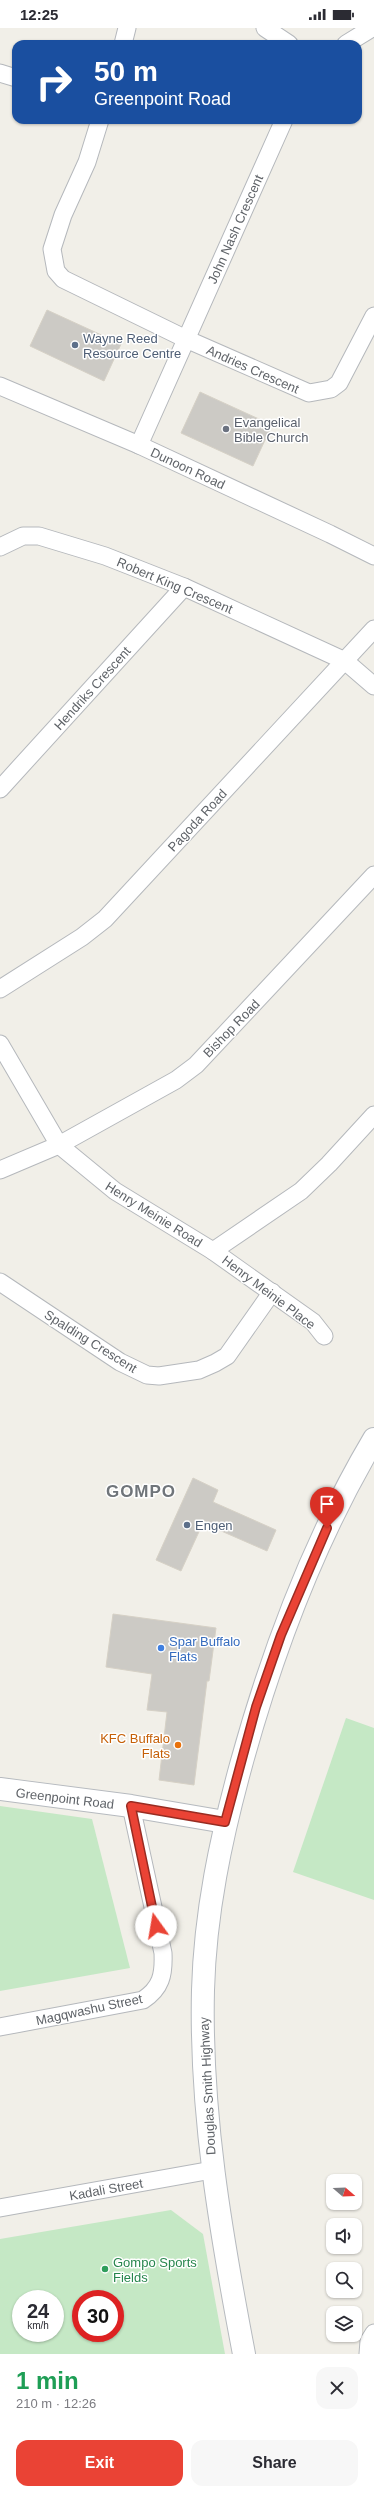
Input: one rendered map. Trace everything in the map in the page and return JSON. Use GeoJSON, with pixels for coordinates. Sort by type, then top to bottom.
{"type":"FeatureCollection","features":[{"type":"Feature","properties":{"kind":"street"},"geometry":{"type":"LineString","coordinates":[[123,40],[127,28]]}},
{"type":"Feature","properties":{"kind":"street"},"geometry":{"type":"LineString","coordinates":[[265,28],[283,40]]}},
{"type":"Feature","properties":{"kind":"street"},"geometry":{"type":"LineString","coordinates":[[352,40],[372,28]]}},
{"type":"Feature","properties":{"kind":"street"},"geometry":{"type":"LineString","coordinates":[[0,73],[12,77]]}},
{"type":"Feature","properties":{"kind":"street"},"geometry":{"type":"LineString","coordinates":[[99,124],[87,162],[63,215],[52,249],[56,271],[76,287],[186,339]]}},
{"type":"Feature","properties":{"kind":"street","name":"John Nash Crescent"},"geometry":{"type":"LineString","coordinates":[[139,445],[282,124]]}},
{"type":"Feature","properties":{"kind":"street","name":"Andries Crescent"},"geometry":{"type":"LineString","coordinates":[[186,339],[298,390],[320,392],[331,389],[339,383],[374,316]]}},
{"type":"Feature","properties":{"kind":"street","name":"Dunoon Road"},"geometry":{"type":"LineString","coordinates":[[0,386],[139,445],[374,556]]}},
{"type":"Feature","properties":{"kind":"street","name":"Robert King Crescent"},"geometry":{"type":"LineString","coordinates":[[0,547],[23,536],[39,536],[105,556],[184,587],[345,661]]}},
{"type":"Feature","properties":{"kind":"street","name":"Hendriks Crescent"},"geometry":{"type":"LineString","coordinates":[[0,789],[184,587]]}},
{"type":"Feature","properties":{"kind":"street","name":"Pagoda Road"},"geometry":{"type":"LineString","coordinates":[[0,988],[82,937],[105,919],[374,629]]}},
{"type":"Feature","properties":{"kind":"street"},"geometry":{"type":"LineString","coordinates":[[345,661],[374,686]]}},
{"type":"Feature","properties":{"kind":"street","name":"Bishop Road"},"geometry":{"type":"LineString","coordinates":[[60,1145],[176,1080],[196,1065],[374,875]]}},
{"type":"Feature","properties":{"kind":"street","name":"Henry Meinie Road"},"geometry":{"type":"LineString","coordinates":[[0,1044],[60,1145],[114,1191],[213,1251],[301,1191],[329,1164],[374,1115]]}},
{"type":"Feature","properties":{"kind":"street"},"geometry":{"type":"LineString","coordinates":[[0,1170],[60,1145]]}},
{"type":"Feature","properties":{"kind":"street","name":"Henry Meinie Place"},"geometry":{"type":"LineString","coordinates":[[213,1251],[313,1322],[324,1336]]}},
{"type":"Feature","properties":{"kind":"street","name":"Spalding Crescent"},"geometry":{"type":"LineString","coordinates":[[0,1282],[120,1362],[147,1375],[159,1376],[199,1370],[227,1356],[272,1292]]}},
{"type":"Feature","properties":{"kind":"street","name":"Douglas Smith Highway"},"geometry":{"type":"LineString","coordinates":[[244,2354],[212,2170],[203,2061],[203,1988],[211,1895],[225,1822],[256,1707],[281,1635],[338,1503],[374,1439]]}},
{"type":"Feature","properties":{"kind":"street","name":"Greenpoint Road"},"geometry":{"type":"LineString","coordinates":[[0,1789],[131,1806],[225,1822]]}},
{"type":"Feature","properties":{"kind":"street","name":"Magqwashu Street"},"geometry":{"type":"LineString","coordinates":[[0,2027],[143,2000],[154,1992],[161,1983],[164,1969],[163,1954],[131,1806]]}},
{"type":"Feature","properties":{"kind":"street","name":"Kadali Street"},"geometry":{"type":"LineString","coordinates":[[0,2208],[212,2170]]}},
{"type":"Feature","properties":{"kind":"street"},"geometry":{"type":"LineString","coordinates":[[368,2354],[369,2341],[374,2333]]}},
{"type":"Feature","properties":{"kind":"green space"},"geometry":{"type":"Polygon","coordinates":[[[346,1718],[374,1728],[374,1900],[293,1872],[346,1718]]]}},
{"type":"Feature","properties":{"kind":"green space"},"geometry":{"type":"Polygon","coordinates":[[[0,1806],[92,1819],[130,1968],[0,1991],[0,1806]]]}},
{"type":"Feature","properties":{"kind":"green space","name":"Gompo Sports Fields"},"geometry":{"type":"Polygon","coordinates":[[[171,2210],[203,2234],[225,2354],[0,2354],[0,2239],[171,2210]]]}},
{"type":"Feature","properties":{"kind":"building","name":"Wayne Reed Resource Centre"},"geometry":{"type":"Polygon","coordinates":[[[47,310],[121,344],[104,381],[30,346],[47,310]]]}},
{"type":"Feature","properties":{"kind":"building","name":"Evangelical Bible Church"},"geometry":{"type":"Polygon","coordinates":[[[200,392],[272,425],[253,466],[181,433],[200,392]]]}},
{"type":"Feature","properties":{"kind":"building","name":"Engen"},"geometry":{"type":"Polygon","coordinates":[[[193,1478],[218,1490],[213,1502],[276,1530],[267,1551],[203,1523],[181,1571],[156,1560],[193,1478]]]}},
{"type":"Feature","properties":{"kind":"building"},"geometry":{"type":"Polygon","coordinates":[[[113,1614],[216,1628],[209,1681],[207,1681],[194,1785],[159,1780],[167,1712],[147,1710],[152,1674],[106,1667],[113,1614]]]}},
{"type":"Feature","properties":{"kind":"place","name":"Wayne Reed Resource Centre"},"geometry":{"type":"Point","coordinates":[75,345]}},
{"type":"Feature","properties":{"kind":"place","name":"Evangelical Bible Church"},"geometry":{"type":"Point","coordinates":[226,429]}},
{"type":"Feature","properties":{"kind":"place","name":"Engen"},"geometry":{"type":"Point","coordinates":[187,1525]}},
{"type":"Feature","properties":{"kind":"place","name":"Spar Buffalo Flats"},"geometry":{"type":"Point","coordinates":[161,1648]}},
{"type":"Feature","properties":{"kind":"place","name":"KFC Buffalo Flats"},"geometry":{"type":"Point","coordinates":[178,1745]}},
{"type":"Feature","properties":{"kind":"place","name":"Gompo Sports Fields"},"geometry":{"type":"Point","coordinates":[105,2269]}},
{"type":"Feature","properties":{"kind":"district","name":"GOMPO"},"geometry":{"type":"Point","coordinates":[141,1491]}},
{"type":"Feature","properties":{"kind":"route"},"geometry":{"type":"LineString","coordinates":[[156,1926],[131,1806],[225,1822],[256,1707],[281,1635],[327,1528]]}}]}
